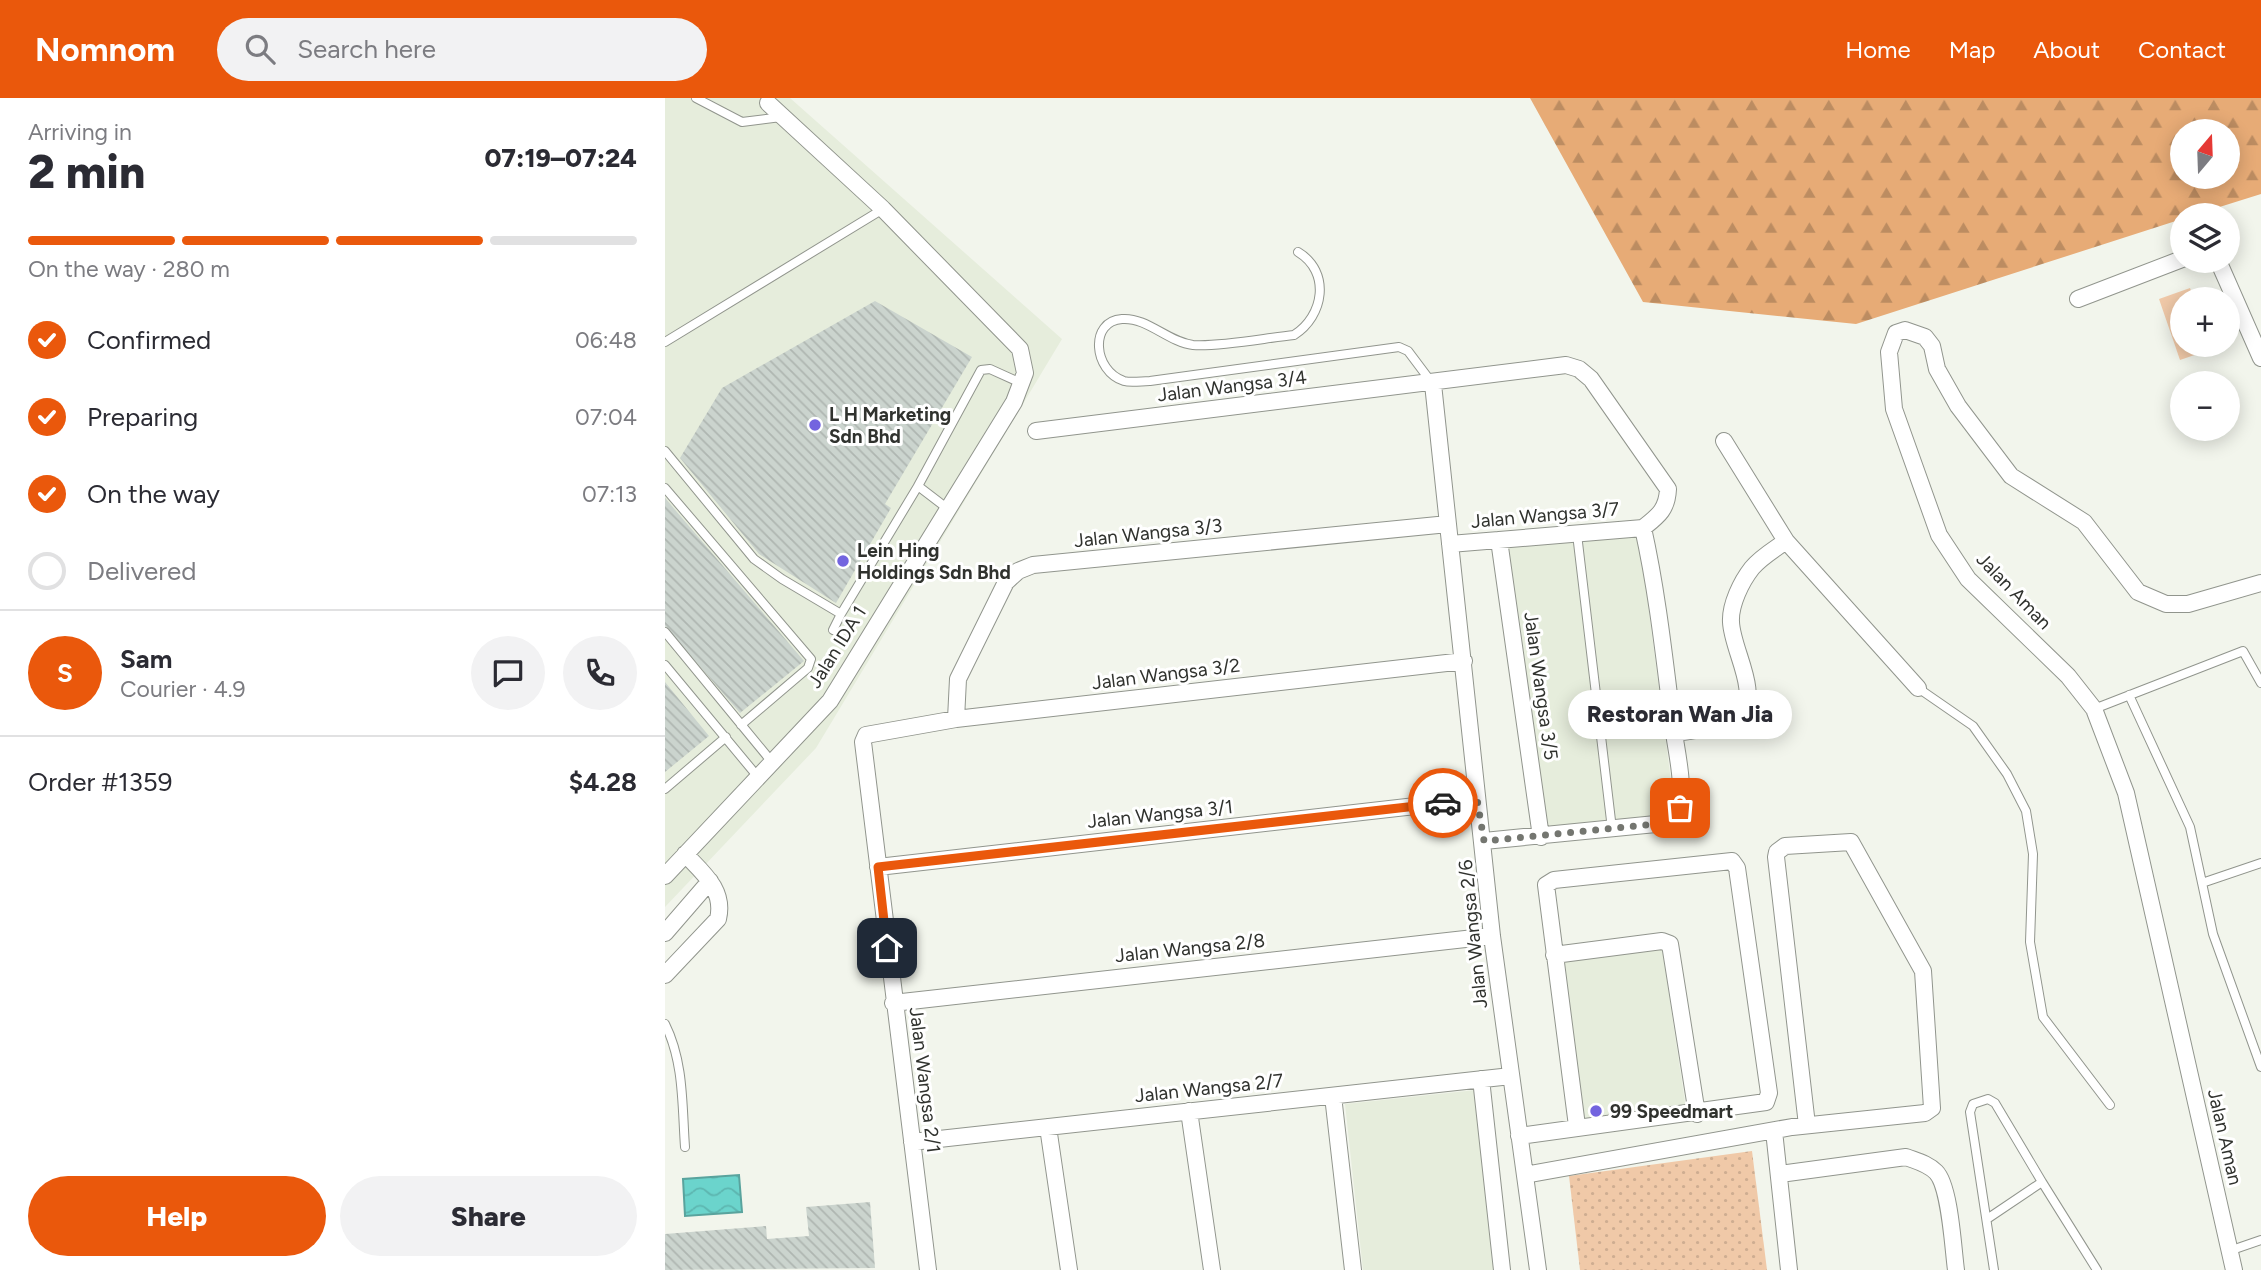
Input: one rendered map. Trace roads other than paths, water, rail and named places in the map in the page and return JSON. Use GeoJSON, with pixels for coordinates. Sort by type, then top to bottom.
{"type":"FeatureCollection","features":[{"type":"Feature","properties":{"kind":"street"},"geometry":{"type":"LineString","coordinates":[[768,103],[883,209],[1020,349],[1024,359],[1023,384]]}},
{"type":"Feature","properties":{"kind":"street"},"geometry":{"type":"LineString","coordinates":[[2078,299],[2170,264]]}},
{"type":"Feature","properties":{"kind":"street"},"geometry":{"type":"LineString","coordinates":[[2224,273],[2261,358]]}},
{"type":"Feature","properties":{"kind":"street","name":"Jalan Aman"},"geometry":{"type":"LineString","coordinates":[[2234,1270],[2126,793],[2094,709],[2068,676],[1968,579],[1939,535],[1894,410],[1889,352],[1896,333],[1905,330],[1925,337],[1931,345],[1937,369],[1958,406],[2011,476],[2084,522],[2138,592],[2166,604],[2187,604],[2261,583]]}},
{"type":"Feature","properties":{"kind":"street","name":"Jalan Wangsa 3/4"},"geometry":{"type":"LineString","coordinates":[[1036,431],[1433,384],[1566,365],[1579,369],[1599,390],[1668,489],[1667,504],[1661,514],[1643,528]]}},
{"type":"Feature","properties":{"kind":"street","name":"Jalan IDA 1"},"geometry":{"type":"LineString","coordinates":[[665,876],[830,701],[1023,384]]}},
{"type":"Feature","properties":{"kind":"street","name":"Jalan Wangsa 2/6"},"geometry":{"type":"LineString","coordinates":[[1433,384],[1477,799],[1484,841],[1492,936],[1538,1270]]}},
{"type":"Feature","properties":{"kind":"street"},"geometry":{"type":"LineString","coordinates":[[1724,441],[1786,541],[1918,688]]}},
{"type":"Feature","properties":{"kind":"street","name":"Jalan Wangsa 3/3"},"geometry":{"type":"LineString","coordinates":[[956,719],[958,679],[1006,582],[1017,571],[1034,565],[1448,524]]}},
{"type":"Feature","properties":{"kind":"street"},"geometry":{"type":"LineString","coordinates":[[1484,841],[1666,823],[1678,815],[1681,799],[1674,734],[1653,571],[1643,528]]}},
{"type":"Feature","properties":{"kind":"street","name":"Jalan Wangsa 3/7"},"geometry":{"type":"LineString","coordinates":[[1450,544],[1643,528]]}},
{"type":"Feature","properties":{"kind":"street","name":"Jalan Wangsa 3/5"},"geometry":{"type":"LineString","coordinates":[[1499,540],[1541,837]]}},
{"type":"Feature","properties":{"kind":"street"},"geometry":{"type":"LineString","coordinates":[[1674,734],[1729,722],[1739,716],[1748,705],[1750,694],[1739,665],[1730,619],[1739,590],[1754,565],[1786,541]]}},
{"type":"Feature","properties":{"kind":"street","name":"Jalan Wangsa 3/2"},"geometry":{"type":"LineString","coordinates":[[872,732],[956,719],[1464,661]]}},
{"type":"Feature","properties":{"kind":"street","name":"Jalan Wangsa 2/1"},"geometry":{"type":"LineString","coordinates":[[872,732],[866,735],[863,742],[929,1270]]}},
{"type":"Feature","properties":{"kind":"street","name":"Jalan Wangsa 3/1"},"geometry":{"type":"LineString","coordinates":[[878,867],[1477,799]]}},
{"type":"Feature","properties":{"kind":"street"},"geometry":{"type":"LineString","coordinates":[[1525,1175],[1807,1125],[1925,1113],[1932,1108],[1923,971],[1851,842],[1785,846],[1780,848],[1776,857],[1807,1125]]}},
{"type":"Feature","properties":{"kind":"street"},"geometry":{"type":"LineString","coordinates":[[665,975],[718,919],[721,906],[719,896],[710,881],[685,854]]}},
{"type":"Feature","properties":{"kind":"street"},"geometry":{"type":"LineString","coordinates":[[1519,1136],[1577,1126],[1697,1114],[1762,1104],[1769,1098],[1735,864],[1727,860],[1549,882],[1546,890],[1577,1126]]}},
{"type":"Feature","properties":{"kind":"street"},"geometry":{"type":"LineString","coordinates":[[665,933],[710,881]]}},
{"type":"Feature","properties":{"kind":"street","name":"Jalan Wangsa 2/8"},"geometry":{"type":"LineString","coordinates":[[894,1003],[1492,936]]}},
{"type":"Feature","properties":{"kind":"street"},"geometry":{"type":"LineString","coordinates":[[1555,955],[1661,941],[1670,944],[1697,1114]]}},
{"type":"Feature","properties":{"kind":"street","name":"Jalan Wangsa 2/7"},"geometry":{"type":"LineString","coordinates":[[912,1142],[1511,1076]]}},
{"type":"Feature","properties":{"kind":"street"},"geometry":{"type":"LineString","coordinates":[[1481,1079],[1502,1270]]}},
{"type":"Feature","properties":{"kind":"street"},"geometry":{"type":"LineString","coordinates":[[1333,1096],[1353,1270]]}},
{"type":"Feature","properties":{"kind":"street"},"geometry":{"type":"LineString","coordinates":[[1189,1111],[1212,1270]]}},
{"type":"Feature","properties":{"kind":"street"},"geometry":{"type":"LineString","coordinates":[[1048,1127],[1069,1270]]}},
{"type":"Feature","properties":{"kind":"street"},"geometry":{"type":"LineString","coordinates":[[1774,1131],[1789,1270]]}},
{"type":"Feature","properties":{"kind":"street"},"geometry":{"type":"LineString","coordinates":[[1780,1174],[1906,1157],[1925,1164],[1938,1173],[1944,1187],[1956,1270]]}},
{"type":"Feature","properties":{"kind":"lane"},"geometry":{"type":"LineString","coordinates":[[696,98],[742,122],[782,116]]}},
{"type":"Feature","properties":{"kind":"lane"},"geometry":{"type":"LineString","coordinates":[[665,342],[883,209]]}},
{"type":"Feature","properties":{"kind":"lane"},"geometry":{"type":"LineString","coordinates":[[1298,252],[1314,265],[1320,288],[1314,315],[1306,328],[1294,335],[1193,345],[1170,338],[1136,321],[1121,319],[1108,325],[1101,336],[1098,350],[1101,364],[1125,382],[1150,381],[1402,348],[1433,384]]}},
{"type":"Feature","properties":{"kind":"lane"},"geometry":{"type":"LineString","coordinates":[[833,630],[918,486],[981,370],[990,369],[1023,384]]}},
{"type":"Feature","properties":{"kind":"lane"},"geometry":{"type":"LineString","coordinates":[[665,451],[754,559],[841,614]]}},
{"type":"Feature","properties":{"kind":"lane"},"geometry":{"type":"LineString","coordinates":[[918,486],[948,509]]}},
{"type":"Feature","properties":{"kind":"lane"},"geometry":{"type":"LineString","coordinates":[[665,488],[811,659],[808,668],[741,725]]}},
{"type":"Feature","properties":{"kind":"lane"},"geometry":{"type":"LineString","coordinates":[[1577,534],[1612,829]]}},
{"type":"Feature","properties":{"kind":"lane"},"geometry":{"type":"LineString","coordinates":[[665,632],[772,762]]}},
{"type":"Feature","properties":{"kind":"lane"},"geometry":{"type":"LineString","coordinates":[[2094,709],[2243,651],[2261,683]]}},
{"type":"Feature","properties":{"kind":"lane"},"geometry":{"type":"LineString","coordinates":[[665,665],[758,777]]}},
{"type":"Feature","properties":{"kind":"lane"},"geometry":{"type":"LineString","coordinates":[[1918,688],[1973,726],[2007,774],[2026,811],[2033,855],[2029,902],[2030,942],[2043,1017],[2110,1105]]}},
{"type":"Feature","properties":{"kind":"lane"},"geometry":{"type":"LineString","coordinates":[[2129,695],[2190,827],[2213,934],[2261,1067]]}},
{"type":"Feature","properties":{"kind":"lane"},"geometry":{"type":"LineString","coordinates":[[665,789],[726,737]]}},
{"type":"Feature","properties":{"kind":"lane"},"geometry":{"type":"LineString","coordinates":[[2202,883],[2261,863]]}},
{"type":"Feature","properties":{"kind":"lane"},"geometry":{"type":"LineString","coordinates":[[665,1024],[674,1042],[680,1068],[685,1147]]}},
{"type":"Feature","properties":{"kind":"lane"},"geometry":{"type":"LineString","coordinates":[[1994,1270],[1970,1112],[1973,1104],[1989,1099],[1995,1103],[2097,1270]]}},
{"type":"Feature","properties":{"kind":"lane"},"geometry":{"type":"LineString","coordinates":[[1987,1219],[2042,1182]]}},
{"type":"Feature","properties":{"kind":"lane"},"geometry":{"type":"LineString","coordinates":[[2229,1251],[2261,1241]]}},
{"type":"Feature","properties":{"kind":"water"},"geometry":{"type":"Polygon","coordinates":[[[739,1175],[742,1212],[685,1216],[683,1179],[739,1175]]]}},
{"type":"Feature","properties":{"kind":"place","name":"L H Marketing Sdn Bhd"},"geometry":{"type":"Point","coordinates":[815,425]}},
{"type":"Feature","properties":{"kind":"place","name":"Lein Hing Holdings Sdn Bhd"},"geometry":{"type":"Point","coordinates":[843,561]}},
{"type":"Feature","properties":{"kind":"place","name":"Restoran Wan Jia"},"geometry":{"type":"Point","coordinates":[1680,808]}},
{"type":"Feature","properties":{"kind":"place","name":"99 Speedmart"},"geometry":{"type":"Point","coordinates":[1596,1111]}}]}
